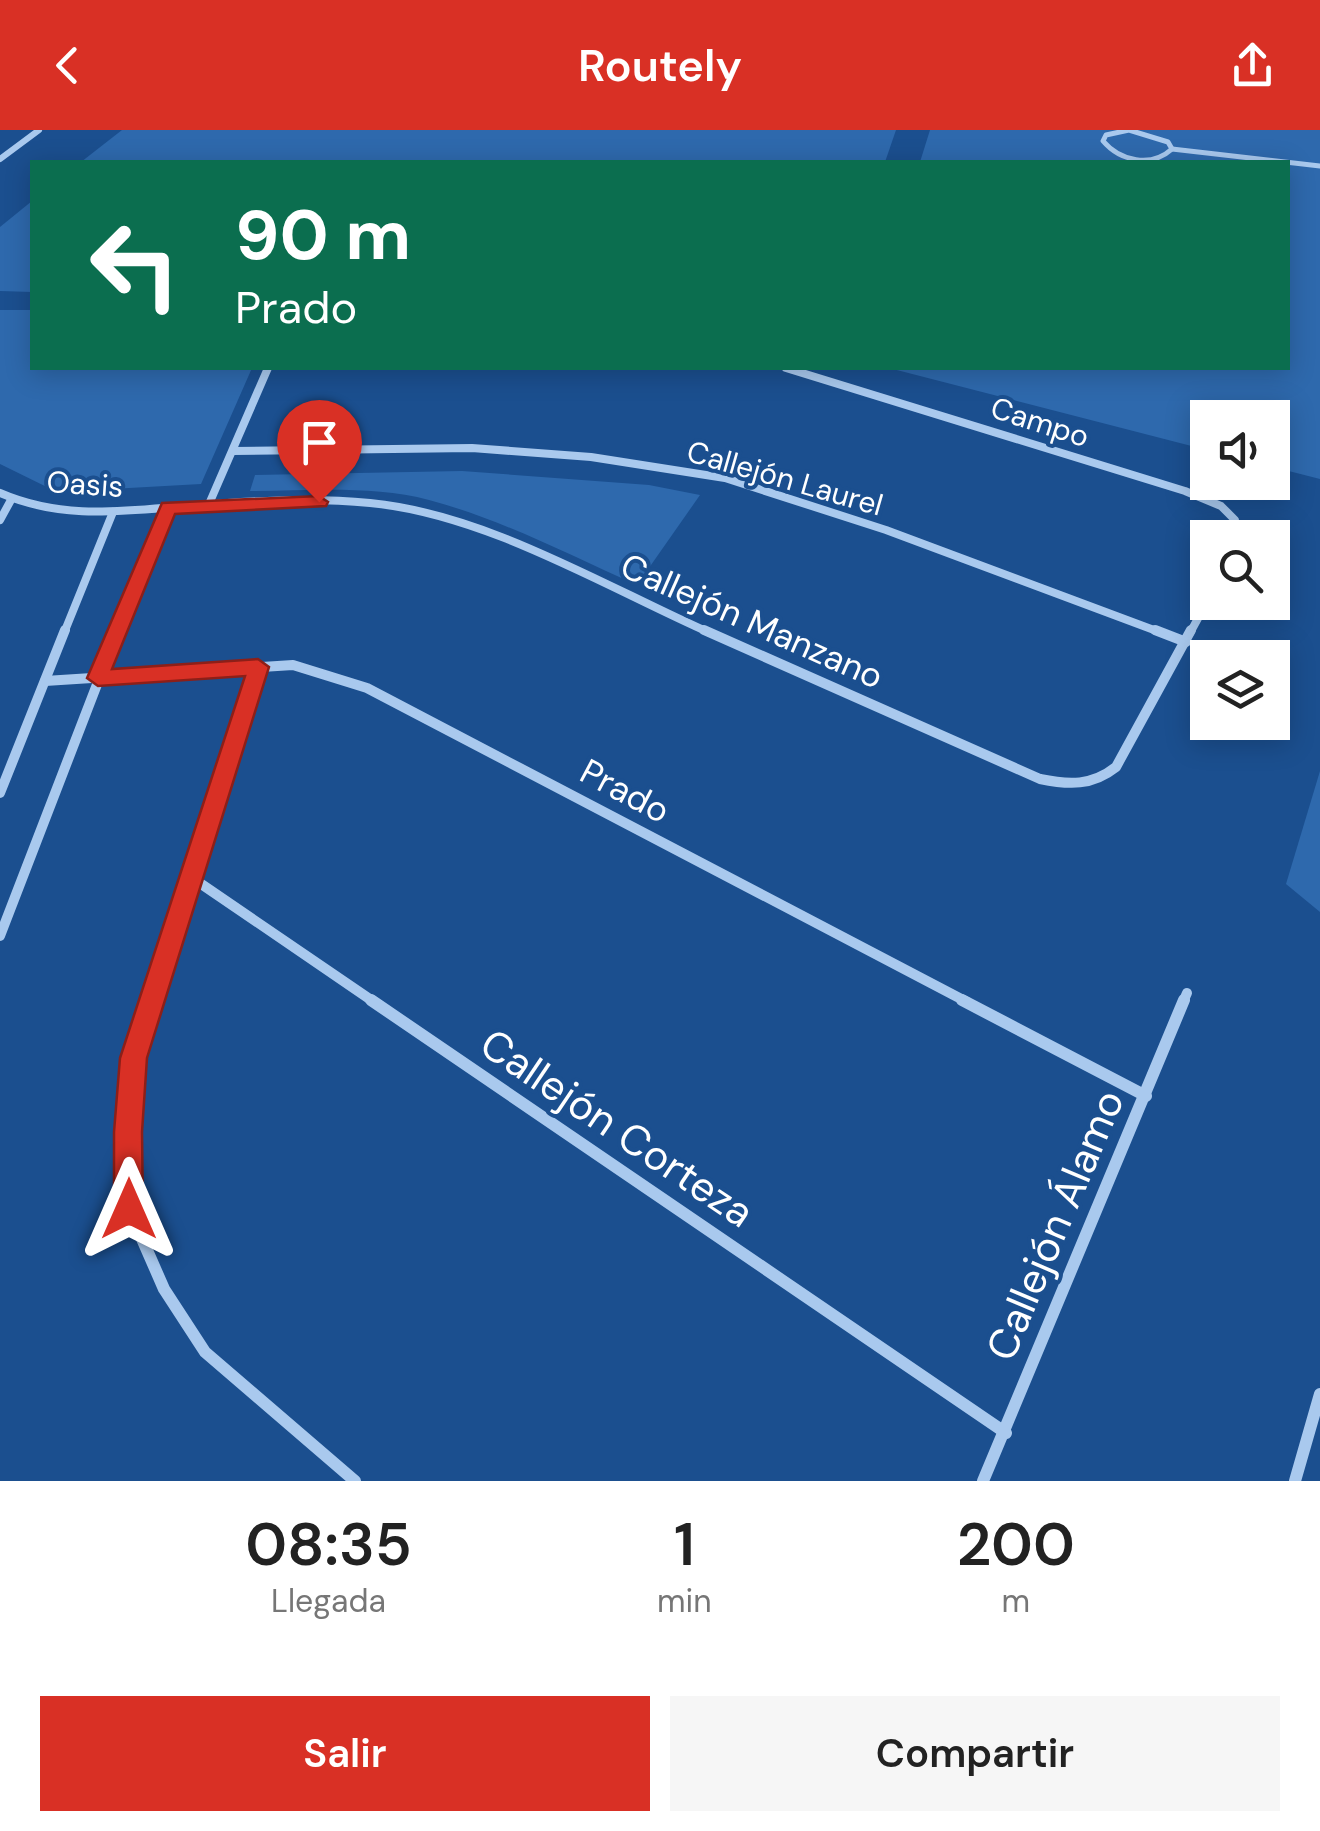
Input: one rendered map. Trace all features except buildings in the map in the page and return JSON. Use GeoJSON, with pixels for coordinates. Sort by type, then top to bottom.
{"type":"FeatureCollection","features":[{"type":"Feature","properties":{"kind":"street"},"geometry":{"type":"LineString","coordinates":[[0,159],[39,130]]}},
{"type":"Feature","properties":{"kind":"street"},"geometry":{"type":"LineString","coordinates":[[209,504],[267,370]]}},
{"type":"Feature","properties":{"kind":"street","name":"Campo"},"geometry":{"type":"LineString","coordinates":[[792,370],[1168,486],[1220,506],[1234,520]]}},
{"type":"Feature","properties":{"kind":"street","name":"Callejón Laurel"},"geometry":{"type":"LineString","coordinates":[[233,450],[472,448],[591,457],[725,478],[886,530],[1186,642]]}},
{"type":"Feature","properties":{"kind":"street","name":"Oasis"},"geometry":{"type":"LineString","coordinates":[[0,493],[12,500],[59,509],[113,512],[168,508]]}},
{"type":"Feature","properties":{"kind":"street"},"geometry":{"type":"LineString","coordinates":[[0,520],[12,500]]}},
{"type":"Feature","properties":{"kind":"street","name":"Callejón Manzano"},"geometry":{"type":"LineString","coordinates":[[168,508],[209,504],[369,504],[419,511],[461,524],[1023,772],[1066,786],[1098,782],[1116,767],[1198,620]]}},
{"type":"Feature","properties":{"kind":"street"},"geometry":{"type":"LineString","coordinates":[[0,936],[98,678],[168,508]]}},
{"type":"Feature","properties":{"kind":"street"},"geometry":{"type":"LineString","coordinates":[[0,793],[113,512]]}},
{"type":"Feature","properties":{"kind":"street"},"geometry":{"type":"LineString","coordinates":[[258,667],[134,1058],[128,1132],[129,1209],[164,1290],[205,1352],[354,1481]]}},
{"type":"Feature","properties":{"kind":"street","name":"Prado"},"geometry":{"type":"LineString","coordinates":[[45,681],[310,667],[367,688],[1146,1096]]}},
{"type":"Feature","properties":{"kind":"street","name":"Callejón Corteza"},"geometry":{"type":"LineString","coordinates":[[191,877],[1006,1433]]}},
{"type":"Feature","properties":{"kind":"street","name":"Callejón Álamo"},"geometry":{"type":"LineString","coordinates":[[983,1481],[1188,994]]}},
{"type":"Feature","properties":{"kind":"street"},"geometry":{"type":"LineString","coordinates":[[1295,1481],[1320,1394]]}},
{"type":"Feature","properties":{"kind":"lane"},"geometry":{"type":"LineString","coordinates":[[1172,148],[1160,159],[1146,160],[1116,154],[1103,141],[1106,135],[1129,130],[1158,136],[1172,148],[1271,160]]}},
{"type":"Feature","properties":{"kind":"lane"},"geometry":{"type":"LineString","coordinates":[[1290,162],[1320,166]]}},
{"type":"Feature","properties":{"kind":"shaded area"},"geometry":{"type":"Polygon","coordinates":[[[122,130],[896,130],[886,160],[84,160],[122,130]]]}},
{"type":"Feature","properties":{"kind":"shaded area"},"geometry":{"type":"Polygon","coordinates":[[[930,130],[1320,130],[1320,479],[1290,471],[1290,400],[1190,400],[1190,446],[897,370],[1290,370],[1290,160],[921,160],[930,130]]]}},
{"type":"Feature","properties":{"kind":"shaded area"},"geometry":{"type":"Polygon","coordinates":[[[30,203],[30,292],[0,291],[0,227],[30,203]]]}},
{"type":"Feature","properties":{"kind":"shaded area"},"geometry":{"type":"Polygon","coordinates":[[[0,310],[30,310],[30,370],[251,370],[201,484],[57,492],[0,464],[0,310]]]}},
{"type":"Feature","properties":{"kind":"shaded area"},"geometry":{"type":"Polygon","coordinates":[[[462,471],[649,485],[700,495],[637,585],[509,527],[429,500],[363,491],[250,491],[255,475],[462,471]]]}},
{"type":"Feature","properties":{"kind":"shaded area"},"geometry":{"type":"Polygon","coordinates":[[[1320,771],[1320,912],[1286,884],[1320,771]]]}},
{"type":"Feature","properties":{"kind":"route"},"geometry":{"type":"LineString","coordinates":[[129,1209],[128,1132],[134,1058],[258,667],[98,678],[168,508],[319,502]]}}]}
